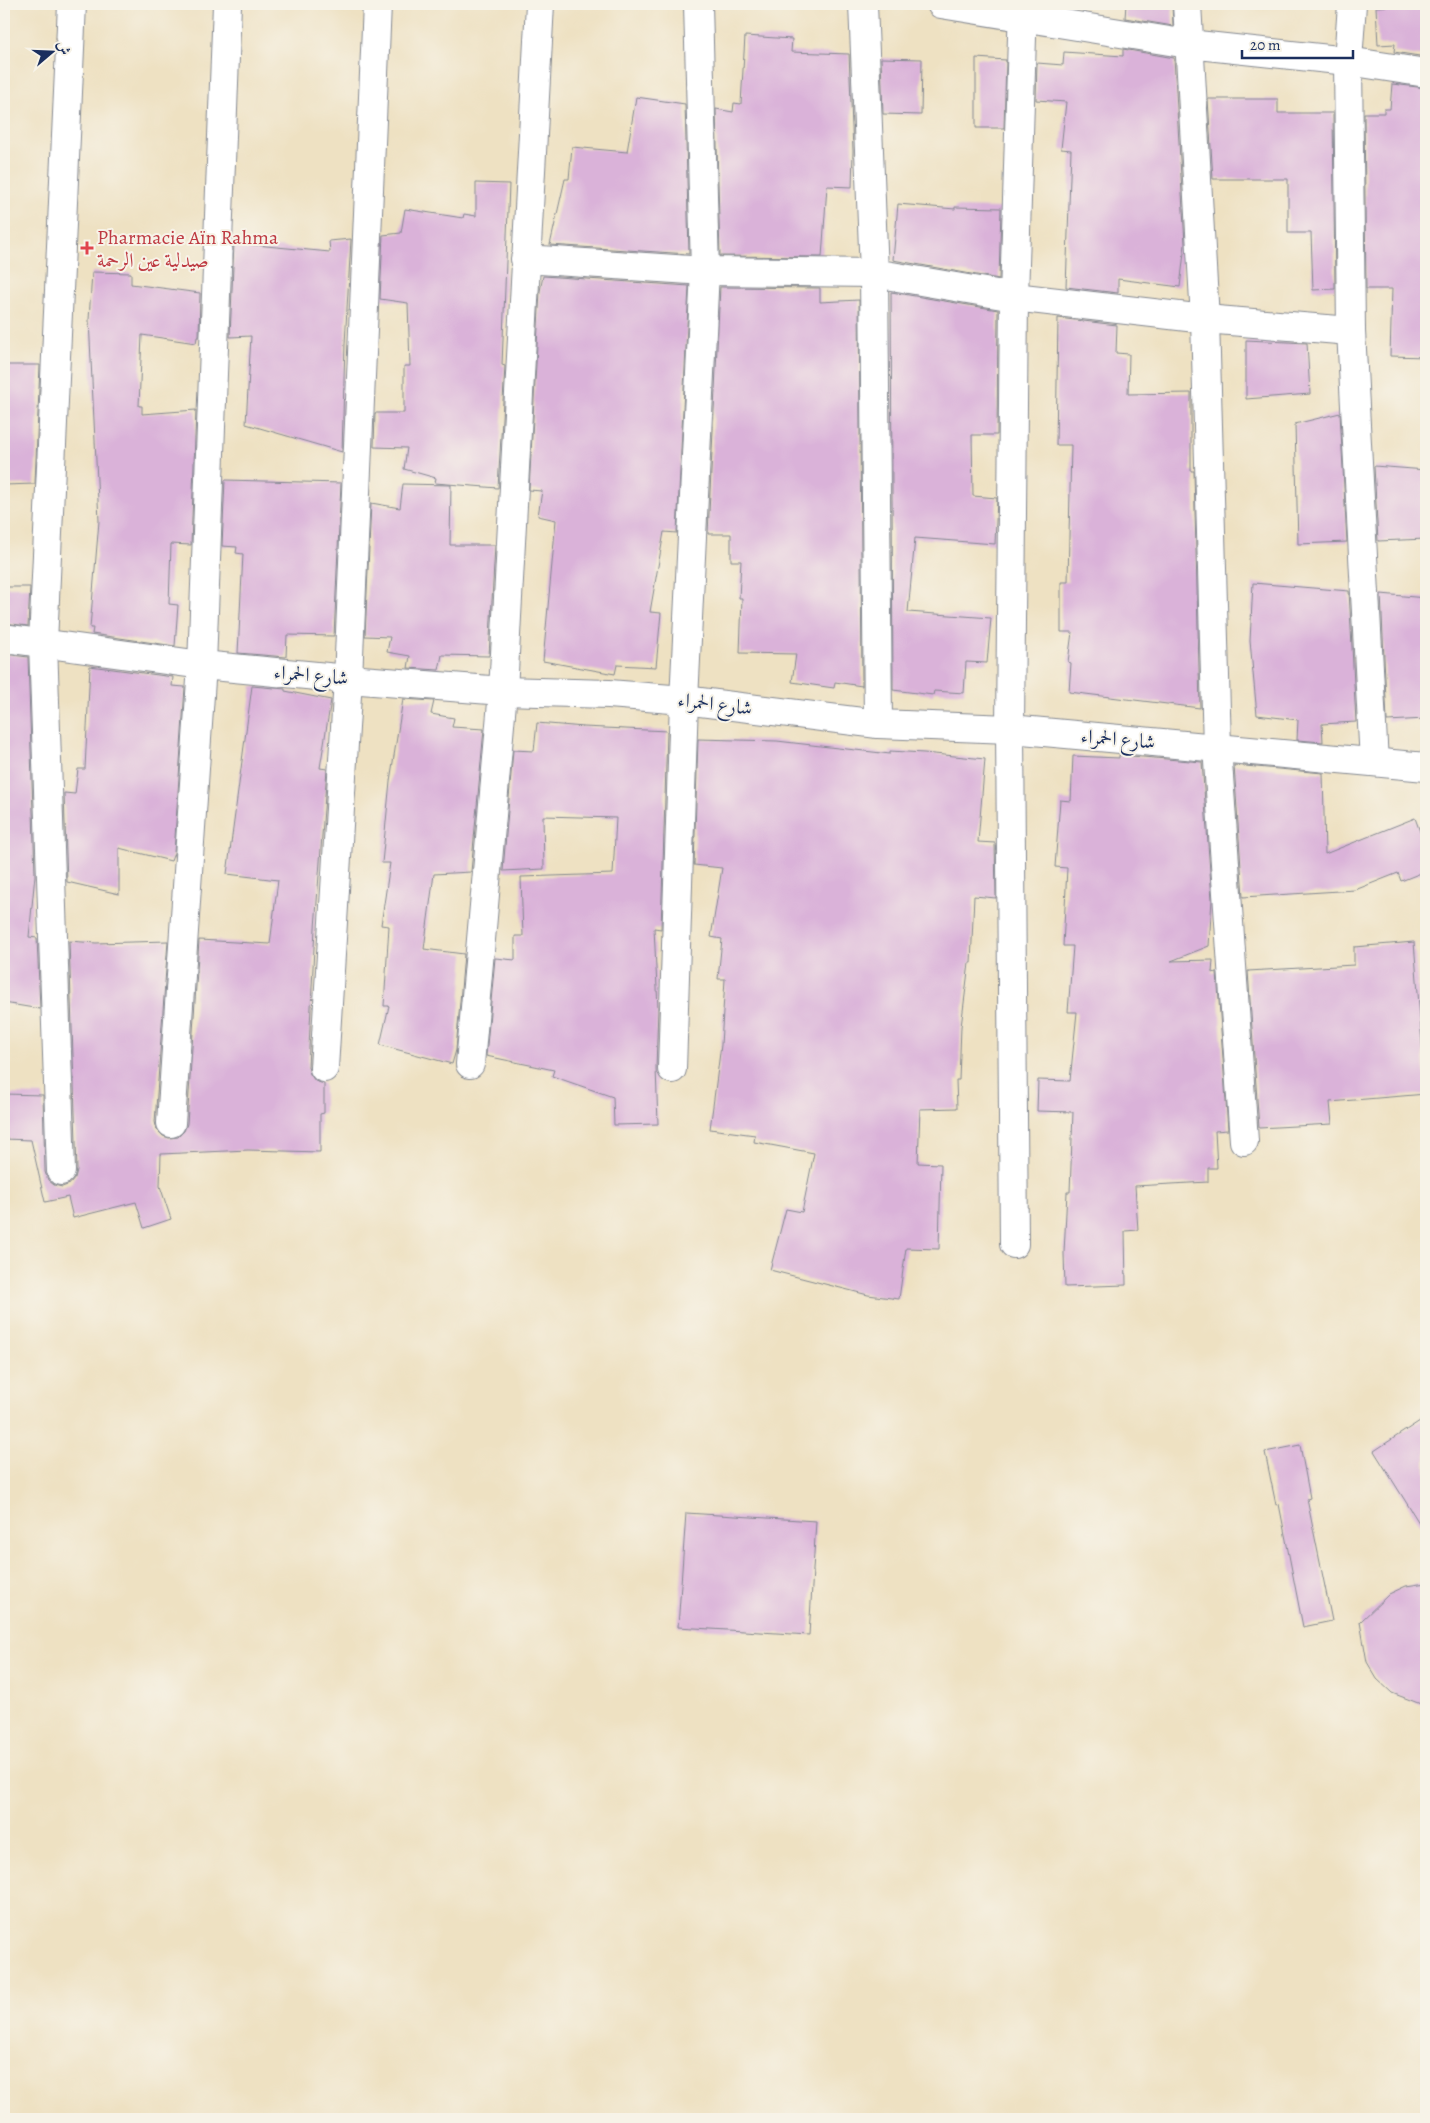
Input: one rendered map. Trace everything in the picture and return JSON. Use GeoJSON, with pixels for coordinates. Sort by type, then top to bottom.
{"type":"FeatureCollection","features":[{"type":"Feature","properties":{"kind":"street"},"geometry":{"type":"LineString","coordinates":[[61,1171],[43,643],[72,4]]}},
{"type":"Feature","properties":{"kind":"street"},"geometry":{"type":"LineString","coordinates":[[171,1123],[202,665],[227,4]]}},
{"type":"Feature","properties":{"kind":"street"},"geometry":{"type":"LineString","coordinates":[[324,1068],[348,679],[377,4]]}},
{"type":"Feature","properties":{"kind":"street"},"geometry":{"type":"LineString","coordinates":[[470,1064],[503,691],[540,4]]}},
{"type":"Feature","properties":{"kind":"street"},"geometry":{"type":"LineString","coordinates":[[672,1069],[684,700],[706,271],[698,4]]}},
{"type":"Feature","properties":{"kind":"street"},"geometry":{"type":"LineString","coordinates":[[863,4],[874,273],[878,724]]}},
{"type":"Feature","properties":{"kind":"street"},"geometry":{"type":"LineString","coordinates":[[941,4],[1023,10],[1188,44],[1348,61],[1426,73]]}},
{"type":"Feature","properties":{"kind":"street"},"geometry":{"type":"LineString","coordinates":[[1187,4],[1205,319],[1217,748],[1244,1141]]}},
{"type":"Feature","properties":{"kind":"street"},"geometry":{"type":"LineString","coordinates":[[1352,4],[1348,61],[1351,331],[1374,762]]}},
{"type":"Feature","properties":{"kind":"street"},"geometry":{"type":"LineString","coordinates":[[1014,1244],[1010,729],[1014,297],[1023,10]]}},
{"type":"Feature","properties":{"kind":"street"},"geometry":{"type":"LineString","coordinates":[[525,259],[706,271],[874,273],[1014,297],[1205,319],[1351,331]]}},
{"type":"Feature","properties":{"kind":"street","name":"شارع الحمراء"},"geometry":{"type":"LineString","coordinates":[[4,638],[202,665],[348,679],[503,691],[609,694],[684,700],[878,724],[1010,729],[1426,767]]}},
{"type":"Feature","properties":{"kind":"building"},"geometry":{"type":"Polygon","coordinates":[[[1126,4],[1172,4],[1173,26],[1125,18],[1126,4]]]}},
{"type":"Feature","properties":{"kind":"building"},"geometry":{"type":"Polygon","coordinates":[[[1426,4],[1426,57],[1394,52],[1395,44],[1378,45],[1376,7],[1426,4]]]}},
{"type":"Feature","properties":{"kind":"building"},"geometry":{"type":"Polygon","coordinates":[[[745,36],[792,39],[791,52],[849,54],[853,151],[852,187],[827,186],[822,257],[720,256],[716,109],[733,112],[734,103],[741,104],[745,36]]]}},
{"type":"Feature","properties":{"kind":"building"},"geometry":{"type":"Polygon","coordinates":[[[1123,49],[1174,58],[1185,244],[1180,287],[1118,279],[1118,293],[1066,287],[1071,150],[1061,149],[1066,102],[1036,100],[1037,63],[1063,65],[1064,52],[1123,56],[1123,49]]]}},
{"type":"Feature","properties":{"kind":"building"},"geometry":{"type":"Polygon","coordinates":[[[881,58],[922,59],[921,115],[883,114],[881,58]]]}},
{"type":"Feature","properties":{"kind":"building"},"geometry":{"type":"Polygon","coordinates":[[[976,58],[1006,60],[1004,128],[976,128],[976,58]]]}},
{"type":"Feature","properties":{"kind":"building"},"geometry":{"type":"Polygon","coordinates":[[[1392,84],[1426,88],[1426,357],[1390,356],[1392,289],[1366,289],[1364,113],[1384,113],[1384,109],[1390,109],[1392,84]]]}},
{"type":"Feature","properties":{"kind":"building"},"geometry":{"type":"Polygon","coordinates":[[[636,97],[685,104],[689,254],[550,245],[565,179],[569,179],[572,147],[627,152],[636,97]]]}},
{"type":"Feature","properties":{"kind":"building"},"geometry":{"type":"Polygon","coordinates":[[[1208,99],[1278,99],[1278,113],[1333,113],[1335,289],[1313,290],[1311,233],[1288,233],[1288,179],[1213,179],[1208,99]]]}},
{"type":"Feature","properties":{"kind":"building"},"geometry":{"type":"Polygon","coordinates":[[[476,183],[509,184],[502,365],[505,366],[498,488],[435,483],[436,478],[404,469],[407,448],[374,447],[375,413],[404,413],[404,366],[410,366],[408,303],[380,299],[383,235],[401,233],[405,209],[463,218],[464,214],[476,216],[476,183]]]}},
{"type":"Feature","properties":{"kind":"building"},"geometry":{"type":"Polygon","coordinates":[[[898,204],[955,209],[955,207],[1001,208],[999,279],[893,260],[898,204]]]}},
{"type":"Feature","properties":{"kind":"building"},"geometry":{"type":"Polygon","coordinates":[[[351,239],[345,344],[342,452],[246,424],[251,336],[230,337],[234,243],[330,252],[329,241],[351,239]]]}},
{"type":"Feature","properties":{"kind":"building"},"geometry":{"type":"Polygon","coordinates":[[[92,272],[131,273],[131,284],[200,293],[199,337],[197,337],[196,343],[142,335],[139,406],[142,406],[142,414],[196,410],[191,545],[171,544],[169,604],[178,605],[175,646],[92,634],[93,628],[90,628],[99,521],[89,320],[92,272]]]}},
{"type":"Feature","properties":{"kind":"building"},"geometry":{"type":"Polygon","coordinates":[[[543,276],[689,286],[677,533],[664,532],[650,612],[661,613],[656,667],[617,665],[615,674],[543,661],[556,520],[538,516],[542,491],[529,490],[540,291],[543,276]]]}},
{"type":"Feature","properties":{"kind":"building"},"geometry":{"type":"Polygon","coordinates":[[[720,287],[820,288],[820,302],[859,300],[862,686],[835,682],[834,688],[792,682],[796,654],[740,653],[742,598],[739,598],[741,561],[731,561],[731,534],[708,534],[720,287]]]}},
{"type":"Feature","properties":{"kind":"building"},"geometry":{"type":"Polygon","coordinates":[[[891,292],[998,310],[997,435],[972,435],[973,496],[997,498],[995,544],[915,538],[908,612],[991,618],[987,663],[966,662],[964,693],[934,691],[933,695],[893,690],[891,292]]]}},
{"type":"Feature","properties":{"kind":"building"},"geometry":{"type":"Polygon","coordinates":[[[1058,318],[1117,325],[1116,353],[1129,354],[1128,394],[1191,393],[1191,471],[1194,471],[1200,708],[1069,692],[1071,663],[1068,662],[1072,632],[1061,632],[1061,582],[1068,582],[1071,445],[1056,445],[1058,318]]]}},
{"type":"Feature","properties":{"kind":"building"},"geometry":{"type":"Polygon","coordinates":[[[1246,340],[1307,343],[1310,394],[1246,399],[1246,340]]]}},
{"type":"Feature","properties":{"kind":"building"},"geometry":{"type":"Polygon","coordinates":[[[4,365],[40,365],[35,484],[4,485],[4,365]]]}},
{"type":"Feature","properties":{"kind":"building"},"geometry":{"type":"Polygon","coordinates":[[[1340,413],[1347,542],[1298,544],[1295,424],[1340,413]]]}},
{"type":"Feature","properties":{"kind":"building"},"geometry":{"type":"Polygon","coordinates":[[[1374,466],[1426,470],[1426,539],[1378,541],[1374,466]]]}},
{"type":"Feature","properties":{"kind":"building"},"geometry":{"type":"Polygon","coordinates":[[[225,480],[341,483],[334,636],[287,635],[286,657],[238,653],[243,554],[236,553],[237,547],[222,546],[225,480]]]}},
{"type":"Feature","properties":{"kind":"building"},"geometry":{"type":"Polygon","coordinates":[[[403,484],[451,485],[450,545],[495,545],[489,656],[442,655],[439,670],[408,668],[410,656],[387,652],[390,637],[365,636],[371,503],[400,508],[403,484]]]}},
{"type":"Feature","properties":{"kind":"building"},"geometry":{"type":"Polygon","coordinates":[[[1253,583],[1349,591],[1356,722],[1322,724],[1323,742],[1297,740],[1298,720],[1257,715],[1250,641],[1253,583]]]}},
{"type":"Feature","properties":{"kind":"building"},"geometry":{"type":"Polygon","coordinates":[[[4,587],[30,587],[28,626],[4,623],[4,587]]]}},
{"type":"Feature","properties":{"kind":"building"},"geometry":{"type":"Polygon","coordinates":[[[1381,594],[1426,598],[1426,719],[1387,721],[1381,594]]]}},
{"type":"Feature","properties":{"kind":"building"},"geometry":{"type":"Polygon","coordinates":[[[4,654],[28,657],[35,875],[29,937],[37,938],[40,1009],[4,1003],[4,654]]]}},
{"type":"Feature","properties":{"kind":"building"},"geometry":{"type":"Polygon","coordinates":[[[90,666],[173,677],[172,686],[185,687],[174,853],[171,861],[119,848],[119,894],[67,882],[64,793],[75,794],[78,769],[85,769],[90,666]]]}},
{"type":"Feature","properties":{"kind":"building"},"geometry":{"type":"Polygon","coordinates":[[[252,686],[285,689],[285,691],[331,700],[320,768],[327,769],[315,928],[308,1067],[315,1081],[324,1084],[324,1113],[320,1114],[320,1152],[248,1150],[161,1154],[160,1186],[171,1219],[144,1228],[136,1202],[73,1218],[68,1197],[45,1202],[31,1140],[4,1139],[4,1094],[43,1095],[45,1172],[48,1180],[54,1185],[62,1187],[70,1184],[75,1178],[77,1170],[69,941],[96,943],[168,941],[155,1122],[157,1130],[163,1136],[169,1138],[178,1137],[184,1131],[187,1124],[199,940],[270,944],[278,880],[227,874],[252,686]]]}},
{"type":"Feature","properties":{"kind":"building"},"geometry":{"type":"Polygon","coordinates":[[[403,699],[434,701],[431,714],[454,718],[452,727],[484,729],[471,872],[434,874],[424,949],[464,954],[456,1050],[452,1064],[380,1045],[389,1006],[384,1006],[389,926],[381,925],[390,863],[382,863],[390,781],[403,699]]]}},
{"type":"Feature","properties":{"kind":"building"},"geometry":{"type":"Polygon","coordinates":[[[537,723],[667,731],[661,929],[654,928],[658,1008],[656,1068],[658,1124],[614,1125],[613,1097],[552,1076],[554,1070],[486,1056],[495,958],[515,960],[515,936],[523,936],[521,877],[613,874],[616,818],[543,816],[544,869],[503,871],[513,750],[534,751],[537,723]]]}},
{"type":"Feature","properties":{"kind":"building"},"geometry":{"type":"Polygon","coordinates":[[[698,739],[777,741],[890,754],[890,751],[985,759],[978,842],[995,843],[996,898],[974,896],[971,963],[969,963],[961,1027],[959,1080],[956,1080],[957,1108],[920,1109],[918,1163],[941,1164],[939,1249],[906,1248],[899,1299],[868,1295],[770,1270],[786,1209],[802,1212],[814,1153],[754,1142],[755,1135],[710,1129],[721,1045],[725,979],[718,979],[722,939],[711,937],[722,868],[694,865],[698,739]]]}},
{"type":"Feature","properties":{"kind":"building"},"geometry":{"type":"Polygon","coordinates":[[[1119,755],[1202,762],[1212,899],[1209,946],[1171,961],[1213,960],[1212,973],[1217,972],[1228,1130],[1215,1131],[1217,1168],[1208,1168],[1208,1182],[1135,1186],[1138,1230],[1125,1231],[1126,1285],[1065,1287],[1064,1253],[1067,1192],[1070,1192],[1073,1112],[1037,1111],[1038,1080],[1070,1081],[1077,1012],[1068,1012],[1073,946],[1063,946],[1067,868],[1055,867],[1060,800],[1071,801],[1073,756],[1119,758],[1119,755]]]}},
{"type":"Feature","properties":{"kind":"building"},"geometry":{"type":"Polygon","coordinates":[[[1234,765],[1323,773],[1325,854],[1415,818],[1426,848],[1426,871],[1401,881],[1398,873],[1355,890],[1243,897],[1234,765]]]}},
{"type":"Feature","properties":{"kind":"building"},"geometry":{"type":"Polygon","coordinates":[[[1414,942],[1426,1094],[1330,1102],[1332,1124],[1259,1128],[1248,971],[1354,965],[1354,947],[1414,942]]]}},
{"type":"Feature","properties":{"kind":"building"},"geometry":{"type":"Polygon","coordinates":[[[1426,1417],[1426,1534],[1374,1451],[1426,1417]]]}},
{"type":"Feature","properties":{"kind":"building"},"geometry":{"type":"Polygon","coordinates":[[[1300,1445],[1310,1498],[1307,1499],[1332,1621],[1303,1627],[1279,1504],[1276,1505],[1265,1452],[1300,1445]]]}},
{"type":"Feature","properties":{"kind":"building"},"geometry":{"type":"Polygon","coordinates":[[[686,1513],[816,1521],[809,1635],[678,1627],[686,1513]]]}},
{"type":"Feature","properties":{"kind":"building"},"geometry":{"type":"Polygon","coordinates":[[[1426,1583],[1426,1706],[1392,1693],[1377,1679],[1367,1662],[1360,1622],[1389,1594],[1406,1586],[1426,1583]]]}},
{"type":"Feature","properties":{"kind":"place","name":"Pharmacie Aïn Rahma صيدلية عين الرحمة"},"geometry":{"type":"Point","coordinates":[87,248]}}]}
